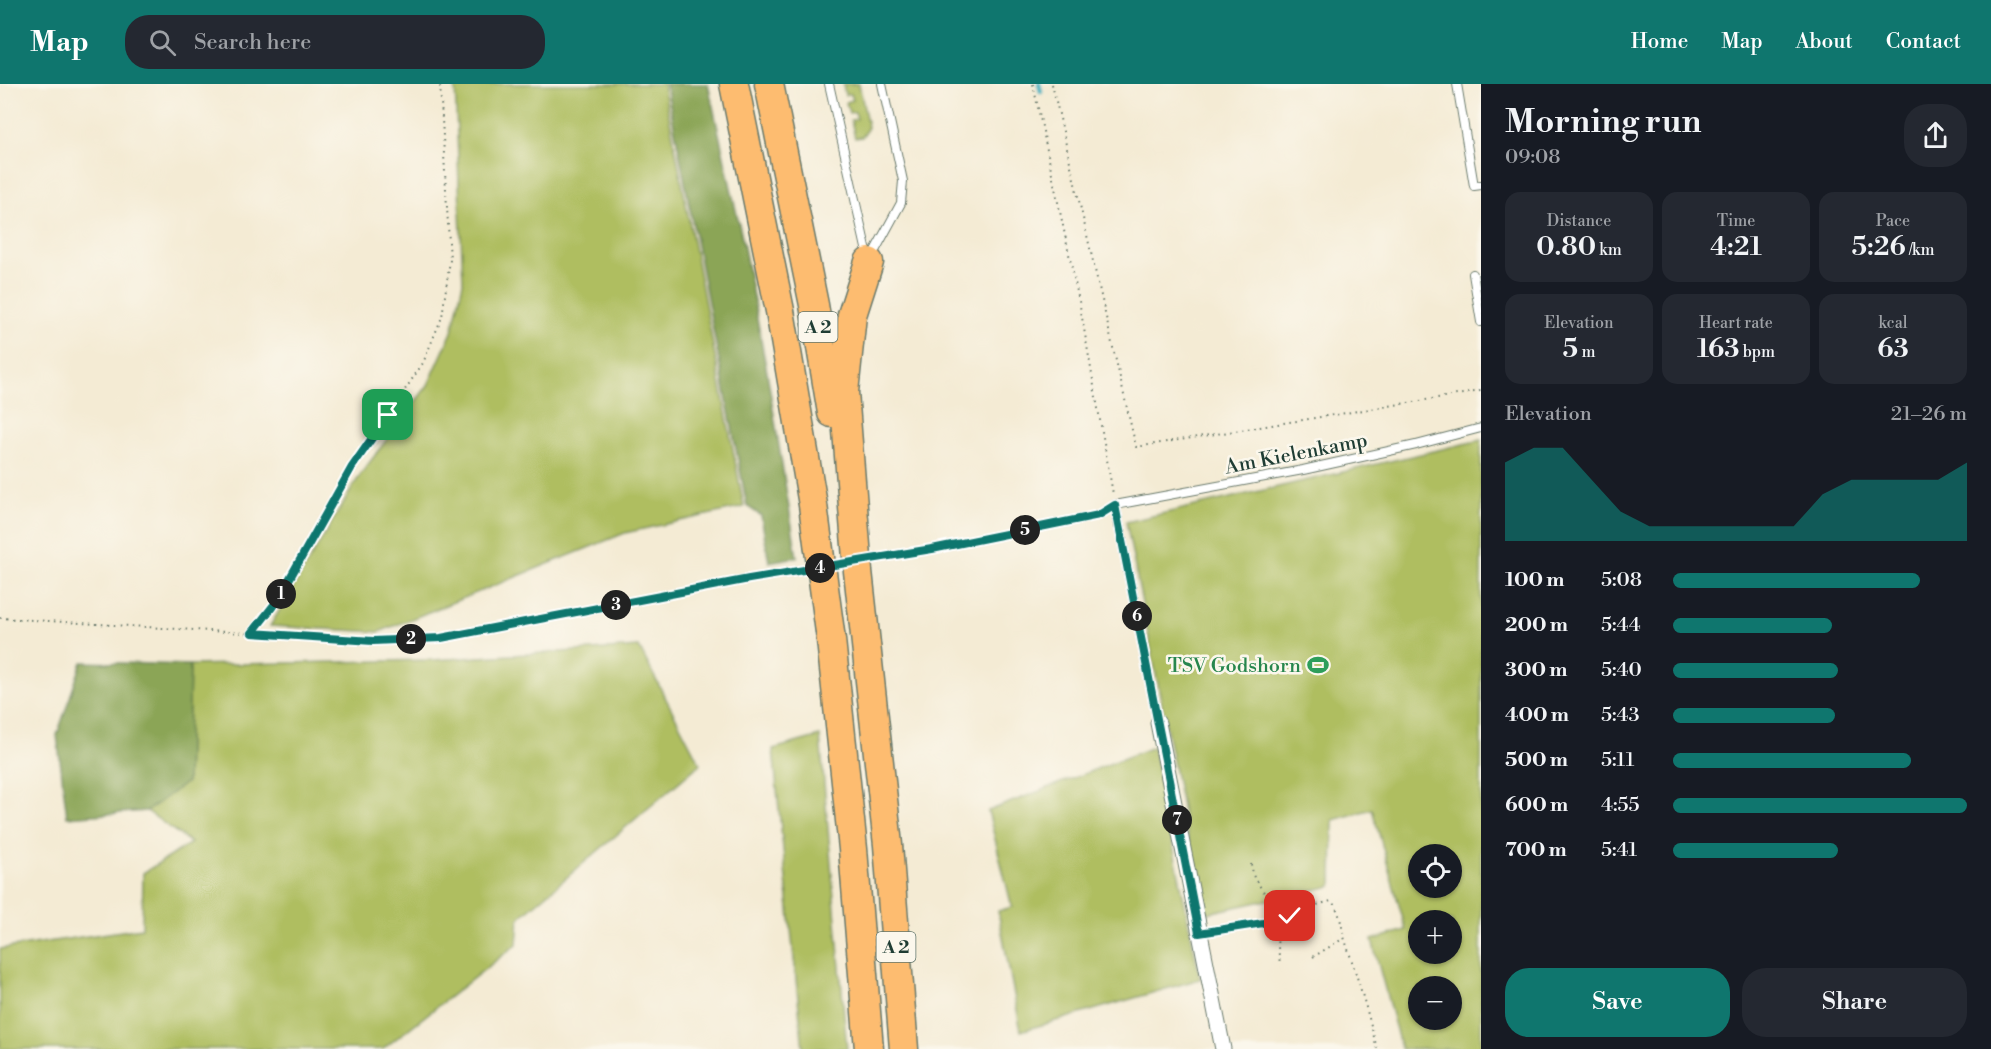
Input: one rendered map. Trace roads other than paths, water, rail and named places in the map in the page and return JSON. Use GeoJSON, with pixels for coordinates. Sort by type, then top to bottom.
{"type":"FeatureCollection","features":[{"type":"Feature","properties":{"kind":"highway","name":"A 2"},"geometry":{"type":"LineString","coordinates":[[734,84],[780,311],[813,505],[831,640],[853,849],[869,1049]]}},
{"type":"Feature","properties":{"kind":"highway","name":"A 2"},"geometry":{"type":"LineString","coordinates":[[769,84],[814,305],[858,572],[887,833],[904,1049]]}},
{"type":"Feature","properties":{"kind":"highway"},"geometry":{"type":"LineString","coordinates":[[858,572],[844,392],[852,315],[869,262]]}},
{"type":"Feature","properties":{"kind":"street"},"geometry":{"type":"LineString","coordinates":[[1158,723],[1223,1049]]}},
{"type":"Feature","properties":{"kind":"lane"},"geometry":{"type":"LineString","coordinates":[[829,84],[869,262]]}},
{"type":"Feature","properties":{"kind":"lane"},"geometry":{"type":"LineString","coordinates":[[869,262],[901,204],[903,193],[903,181],[882,84]]}},
{"type":"Feature","properties":{"kind":"lane"},"geometry":{"type":"LineString","coordinates":[[1457,84],[1474,186],[1481,185]]}},
{"type":"Feature","properties":{"kind":"lane"},"geometry":{"type":"LineString","coordinates":[[1473,274],[1481,322]]}},
{"type":"Feature","properties":{"kind":"lane","name":"Am Kielenkamp"},"geometry":{"type":"LineString","coordinates":[[1158,723],[1115,505],[1304,470],[1481,428]]}},
{"type":"Feature","properties":{"kind":"waterway"},"geometry":{"type":"LineString","coordinates":[[1039,84],[1041,92]]}},
{"type":"Feature","properties":{"kind":"place","name":"TSV Godshorn"},"geometry":{"type":"Point","coordinates":[1318,665]}}]}
